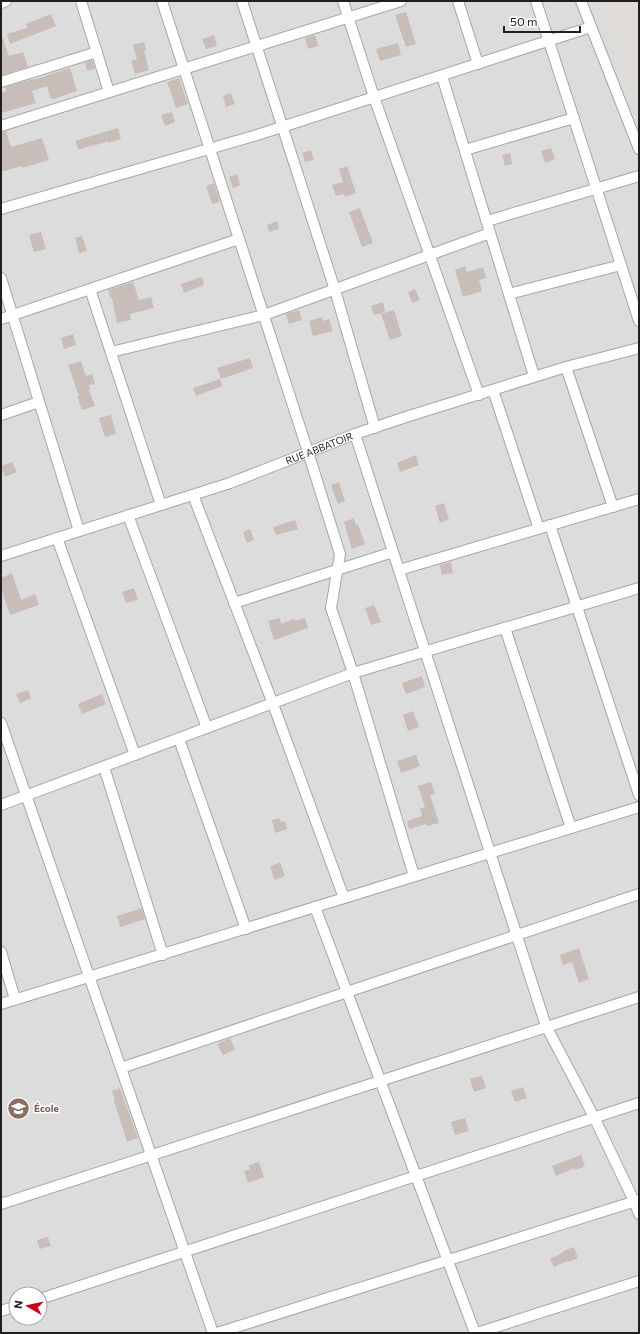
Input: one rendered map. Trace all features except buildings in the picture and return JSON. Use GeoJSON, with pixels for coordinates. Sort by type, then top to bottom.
{"type":"FeatureCollection","features":[{"type":"Feature","properties":{"kind":"street"},"geometry":{"type":"LineString","coordinates":[[1,3],[6,1]]}},
{"type":"Feature","properties":{"kind":"street"},"geometry":{"type":"LineString","coordinates":[[81,1],[109,92]]}},
{"type":"Feature","properties":{"kind":"street"},"geometry":{"type":"LineString","coordinates":[[162,1],[340,554],[331,608],[353,673],[414,876]]}},
{"type":"Feature","properties":{"kind":"street"},"geometry":{"type":"LineString","coordinates":[[242,1],[335,290],[374,428]]}},
{"type":"Feature","properties":{"kind":"street"},"geometry":{"type":"LineString","coordinates":[[343,1],[374,97],[479,395]]}},
{"type":"Feature","properties":{"kind":"street"},"geometry":{"type":"LineString","coordinates":[[1,126],[401,1]]}},
{"type":"Feature","properties":{"kind":"street"},"geometry":{"type":"LineString","coordinates":[[458,1],[478,64]]}},
{"type":"Feature","properties":{"kind":"street"},"geometry":{"type":"LineString","coordinates":[[536,1],[639,321]]}},
{"type":"Feature","properties":{"kind":"street"},"geometry":{"type":"LineString","coordinates":[[581,1],[639,149]]}},
{"type":"Feature","properties":{"kind":"street"},"geometry":{"type":"LineString","coordinates":[[1,209],[282,127],[591,27]]}},
{"type":"Feature","properties":{"kind":"street"},"geometry":{"type":"LineString","coordinates":[[1,82],[97,52]]}},
{"type":"Feature","properties":{"kind":"street"},"geometry":{"type":"LineString","coordinates":[[442,76],[534,376]]}},
{"type":"Feature","properties":{"kind":"street"},"geometry":{"type":"LineString","coordinates":[[465,150],[574,118]]}},
{"type":"Feature","properties":{"kind":"street"},"geometry":{"type":"LineString","coordinates":[[487,221],[639,176]]}},
{"type":"Feature","properties":{"kind":"street"},"geometry":{"type":"LineString","coordinates":[[111,352],[264,315],[490,233]]}},
{"type":"Feature","properties":{"kind":"street"},"geometry":{"type":"LineString","coordinates":[[1,319],[239,239]]}},
{"type":"Feature","properties":{"kind":"street"},"geometry":{"type":"LineString","coordinates":[[509,294],[621,265]]}},
{"type":"Feature","properties":{"kind":"street"},"geometry":{"type":"LineString","coordinates":[[1,278],[79,531]]}},
{"type":"Feature","properties":{"kind":"street"},"geometry":{"type":"LineString","coordinates":[[90,289],[161,505]]}},
{"type":"Feature","properties":{"kind":"street","name":"RUE ABBATOIR"},"geometry":{"type":"LineString","coordinates":[[1,556],[230,483],[355,434],[566,366],[639,348]]}},
{"type":"Feature","properties":{"kind":"street"},"geometry":{"type":"LineString","coordinates":[[566,366],[613,507]]}},
{"type":"Feature","properties":{"kind":"street"},"geometry":{"type":"LineString","coordinates":[[493,390],[539,529]]}},
{"type":"Feature","properties":{"kind":"street"},"geometry":{"type":"LineString","coordinates":[[1,415],[39,402]]}},
{"type":"Feature","properties":{"kind":"street"},"geometry":{"type":"LineString","coordinates":[[355,434],[546,1026],[637,1200],[639,1214]]}},
{"type":"Feature","properties":{"kind":"street"},"geometry":{"type":"LineString","coordinates":[[193,495],[344,898]]}},
{"type":"Feature","properties":{"kind":"street"},"geometry":{"type":"LineString","coordinates":[[399,570],[639,499]]}},
{"type":"Feature","properties":{"kind":"street"},"geometry":{"type":"LineString","coordinates":[[128,515],[206,728]]}},
{"type":"Feature","properties":{"kind":"street"},"geometry":{"type":"LineString","coordinates":[[550,525],[639,795]]}},
{"type":"Feature","properties":{"kind":"street"},"geometry":{"type":"LineString","coordinates":[[57,538],[135,755]]}},
{"type":"Feature","properties":{"kind":"street"},"geometry":{"type":"LineString","coordinates":[[234,603],[393,552]]}},
{"type":"Feature","properties":{"kind":"street"},"geometry":{"type":"LineString","coordinates":[[1,805],[353,673],[639,588]]}},
{"type":"Feature","properties":{"kind":"street"},"geometry":{"type":"LineString","coordinates":[[505,628],[571,828]]}},
{"type":"Feature","properties":{"kind":"street"},"geometry":{"type":"LineString","coordinates":[[1,723],[213,1333]]}},
{"type":"Feature","properties":{"kind":"street"},"geometry":{"type":"LineString","coordinates":[[179,739],[246,929]]}},
{"type":"Feature","properties":{"kind":"street"},"geometry":{"type":"LineString","coordinates":[[104,767],[163,954]]}},
{"type":"Feature","properties":{"kind":"street"},"geometry":{"type":"LineString","coordinates":[[1,1004],[639,807]]}},
{"type":"Feature","properties":{"kind":"street"},"geometry":{"type":"LineString","coordinates":[[121,1068],[639,894]]}},
{"type":"Feature","properties":{"kind":"street"},"geometry":{"type":"LineString","coordinates":[[315,907],[476,1333],[639,1281]]}},
{"type":"Feature","properties":{"kind":"street"},"geometry":{"type":"LineString","coordinates":[[1,952],[15,999]]}},
{"type":"Feature","properties":{"kind":"street"},"geometry":{"type":"LineString","coordinates":[[1,1204],[639,997]]}},
{"type":"Feature","properties":{"kind":"street"},"geometry":{"type":"LineString","coordinates":[[48,1296],[639,1103]]}},
{"type":"Feature","properties":{"kind":"street"},"geometry":{"type":"LineString","coordinates":[[217,1333],[637,1200]]}},
{"type":"Feature","properties":{"kind":"shaded area"},"geometry":{"type":"Polygon","coordinates":[[[1,1],[639,1],[639,1333],[1,1333],[1,1]]]}},
{"type":"Feature","properties":{"kind":"shaded area"},"geometry":{"type":"Polygon","coordinates":[[[599,1],[639,1],[639,105],[599,1]]]}},
{"type":"Feature","properties":{"kind":"place","name":"École"},"geometry":{"type":"Point","coordinates":[18,1108]}}]}
